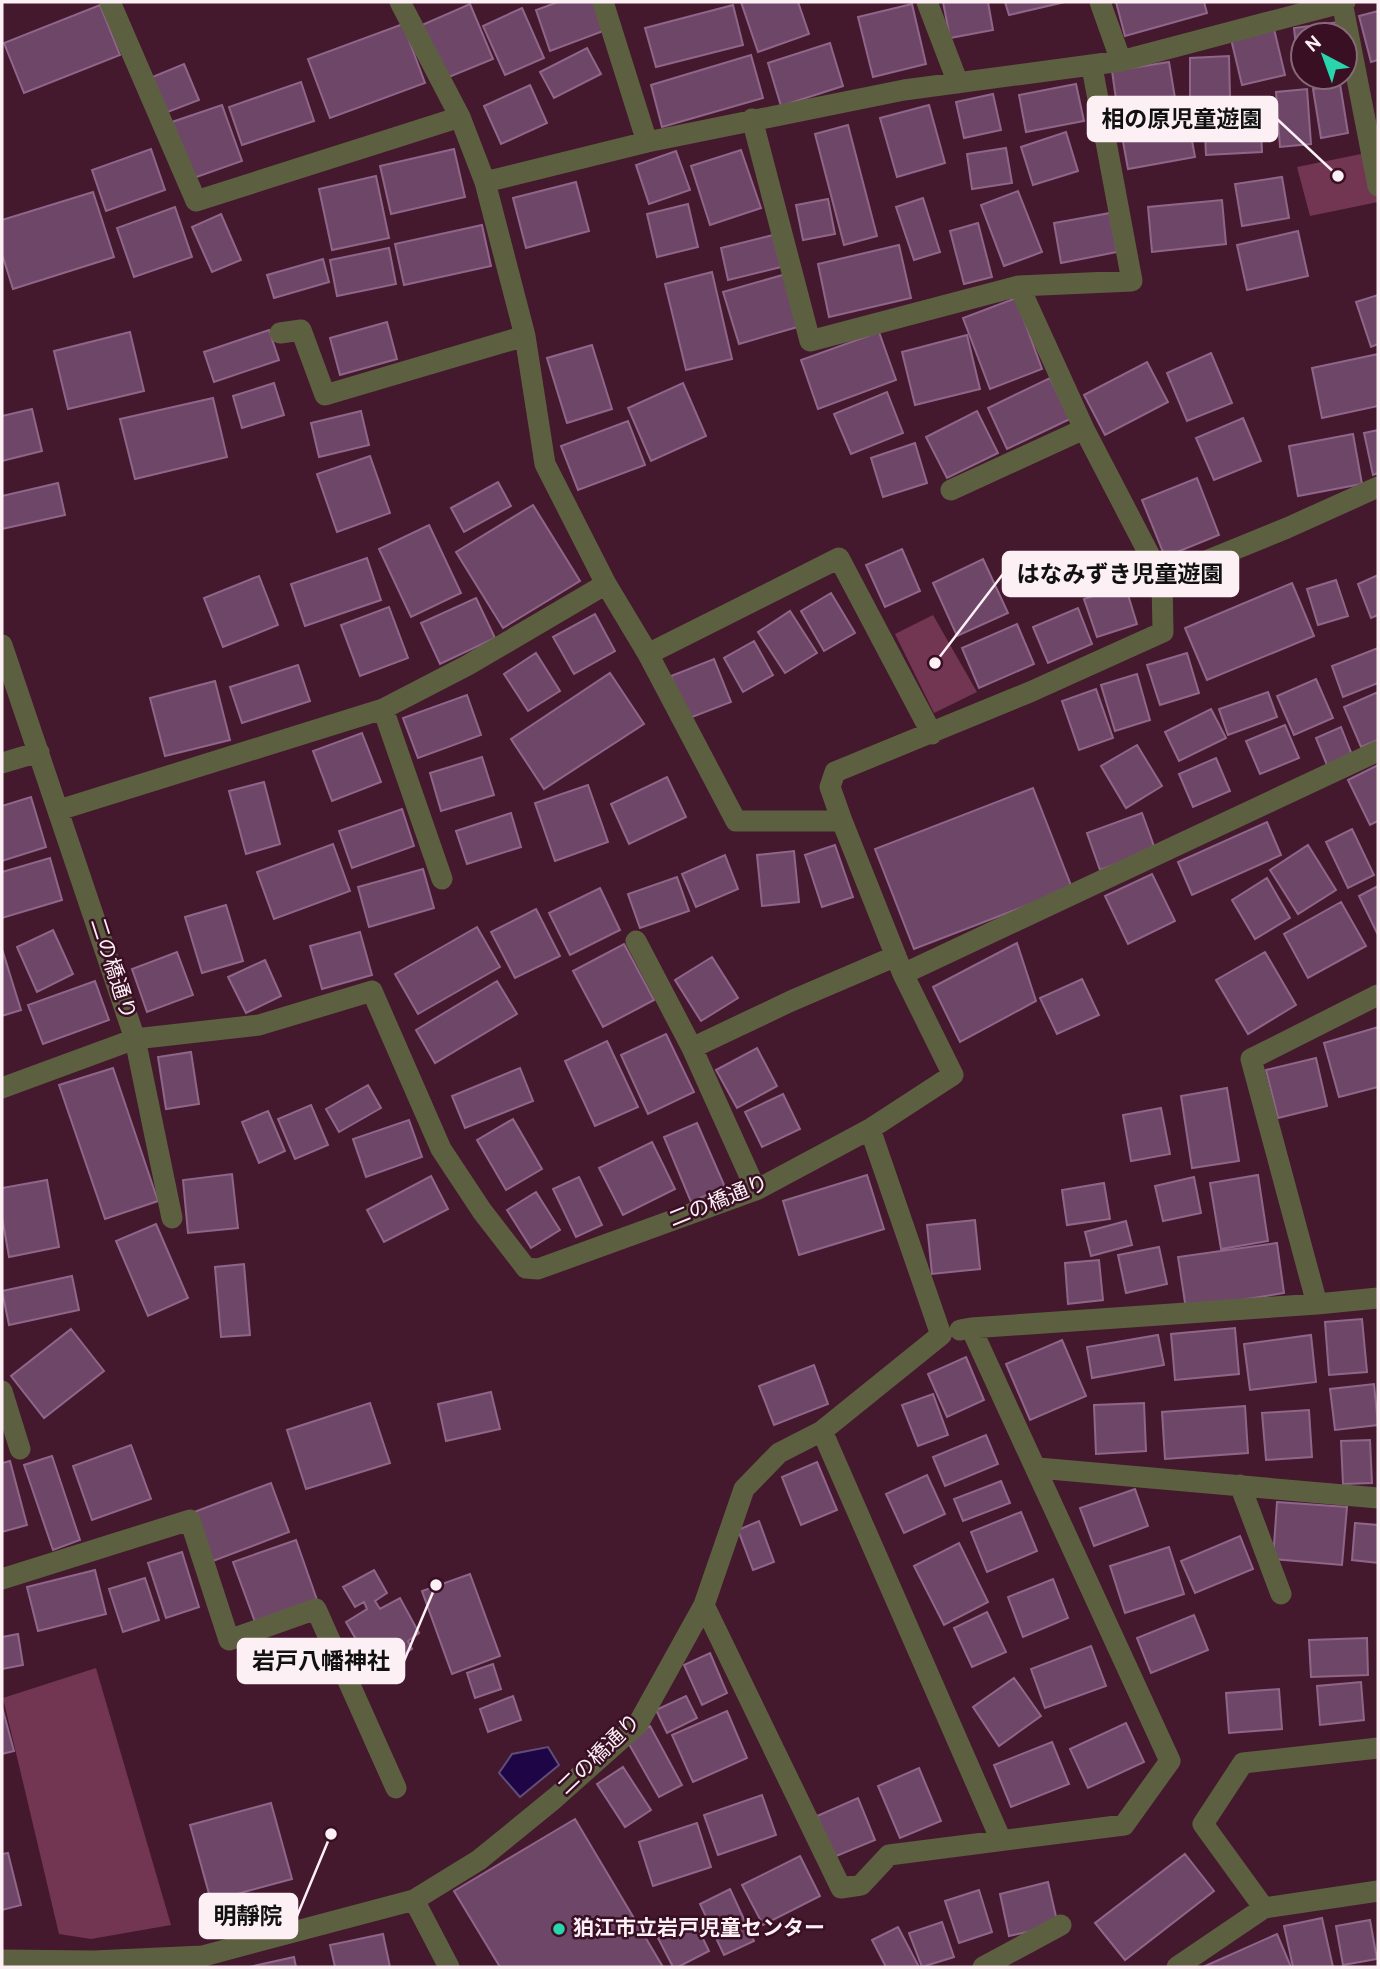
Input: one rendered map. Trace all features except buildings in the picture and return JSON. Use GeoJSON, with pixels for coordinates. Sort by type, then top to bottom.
{"type":"FeatureCollection","features":[{"type":"Feature","properties":{"kind":"street"},"geometry":{"type":"LineString","coordinates":[[110,2],[196,201],[460,117]]}},
{"type":"Feature","properties":{"kind":"street"},"geometry":{"type":"LineString","coordinates":[[400,2],[460,117],[485,182],[525,336],[545,464],[606,584],[648,654],[736,821],[842,821]]}},
{"type":"Feature","properties":{"kind":"street"},"geometry":{"type":"LineString","coordinates":[[603,2],[647,142]]}},
{"type":"Feature","properties":{"kind":"street"},"geometry":{"type":"LineString","coordinates":[[927,2],[958,83]]}},
{"type":"Feature","properties":{"kind":"street"},"geometry":{"type":"LineString","coordinates":[[1100,2],[1121,61]]}},
{"type":"Feature","properties":{"kind":"street"},"geometry":{"type":"LineString","coordinates":[[485,182],[647,142],[904,90],[1092,67],[1121,61],[1343,2],[1378,186]]}},
{"type":"Feature","properties":{"kind":"street"},"geometry":{"type":"LineString","coordinates":[[752,119],[810,341],[1019,286],[1132,281],[1092,67]]}},
{"type":"Feature","properties":{"kind":"street"},"geometry":{"type":"LineString","coordinates":[[900,965],[830,787],[835,772],[932,734],[1163,632],[1162,579],[1084,429],[1019,286]]}},
{"type":"Feature","properties":{"kind":"street"},"geometry":{"type":"LineString","coordinates":[[280,333],[301,330],[326,395],[525,336]]}},
{"type":"Feature","properties":{"kind":"street"},"geometry":{"type":"LineString","coordinates":[[951,490],[1084,429]]}},
{"type":"Feature","properties":{"kind":"street"},"geometry":{"type":"LineString","coordinates":[[1162,579],[1378,487]]}},
{"type":"Feature","properties":{"kind":"street"},"geometry":{"type":"LineString","coordinates":[[648,654],[839,558],[932,734]]}},
{"type":"Feature","properties":{"kind":"street"},"geometry":{"type":"LineString","coordinates":[[59,810],[383,709],[468,665],[606,584]]}},
{"type":"Feature","properties":{"kind":"street","name":"二の橋通り"},"geometry":{"type":"LineString","coordinates":[[2,645],[135,1039],[259,1025],[372,991],[441,1149],[481,1211],[526,1268],[538,1269],[756,1190],[870,1129],[953,1075],[900,965]]}},
{"type":"Feature","properties":{"kind":"street"},"geometry":{"type":"LineString","coordinates":[[383,709],[442,879]]}},
{"type":"Feature","properties":{"kind":"street"},"geometry":{"type":"LineString","coordinates":[[692,1048],[791,1001],[900,965],[1378,751]]}},
{"type":"Feature","properties":{"kind":"street"},"geometry":{"type":"LineString","coordinates":[[2,763],[39,752]]}},
{"type":"Feature","properties":{"kind":"street"},"geometry":{"type":"LineString","coordinates":[[636,941],[692,1048],[756,1190]]}},
{"type":"Feature","properties":{"kind":"street"},"geometry":{"type":"LineString","coordinates":[[1317,1304],[1251,1059],[1378,995]]}},
{"type":"Feature","properties":{"kind":"street"},"geometry":{"type":"LineString","coordinates":[[2,1088],[135,1039],[172,1218]]}},
{"type":"Feature","properties":{"kind":"street"},"geometry":{"type":"LineString","coordinates":[[870,1129],[941,1335],[971,1328],[1378,1298]]}},
{"type":"Feature","properties":{"kind":"street"},"geometry":{"type":"LineString","coordinates":[[704,1605],[841,1888],[861,1885],[889,1855],[1124,1825],[1170,1761],[1038,1468],[971,1328]]}},
{"type":"Feature","properties":{"kind":"street","name":"二の橋通り"},"geometry":{"type":"LineString","coordinates":[[2,1960],[94,1961],[203,1956],[414,1900],[480,1860],[638,1724],[704,1605],[744,1489],[779,1453],[822,1431],[941,1335]]}},
{"type":"Feature","properties":{"kind":"street"},"geometry":{"type":"LineString","coordinates":[[2,1391],[20,1449]]}},
{"type":"Feature","properties":{"kind":"street"},"geometry":{"type":"LineString","coordinates":[[822,1431],[1001,1840]]}},
{"type":"Feature","properties":{"kind":"street"},"geometry":{"type":"LineString","coordinates":[[1038,1468],[1378,1499]]}},
{"type":"Feature","properties":{"kind":"street"},"geometry":{"type":"LineString","coordinates":[[1240,1485],[1281,1594]]}},
{"type":"Feature","properties":{"kind":"street"},"geometry":{"type":"LineString","coordinates":[[2,1579],[190,1520],[229,1640],[316,1609],[396,1788]]}},
{"type":"Feature","properties":{"kind":"street"},"geometry":{"type":"LineString","coordinates":[[1264,1908],[1203,1824],[1243,1763],[1378,1748]]}},
{"type":"Feature","properties":{"kind":"street"},"geometry":{"type":"LineString","coordinates":[[1177,1967],[1264,1908],[1378,1891]]}},
{"type":"Feature","properties":{"kind":"street"},"geometry":{"type":"LineString","coordinates":[[414,1900],[449,1967]]}},
{"type":"Feature","properties":{"kind":"street"},"geometry":{"type":"LineString","coordinates":[[983,1967],[1061,1925]]}},
{"type":"Feature","properties":{"kind":"shaded area"},"geometry":{"type":"Polygon","coordinates":[[[1371,152],[1378,186],[1378,202],[1310,216],[1297,167],[1371,152]]]}},
{"type":"Feature","properties":{"kind":"shaded area"},"geometry":{"type":"Polygon","coordinates":[[[933,615],[977,692],[934,713],[895,634],[933,615]]]}},
{"type":"Feature","properties":{"kind":"shaded area"},"geometry":{"type":"Polygon","coordinates":[[[96,1668],[171,1925],[91,1939],[59,1934],[3,1698],[96,1668]]]}},
{"type":"Feature","properties":{"kind":"shaded area"},"geometry":{"type":"Polygon","coordinates":[[[548,1747],[559,1765],[520,1797],[499,1773],[512,1754],[548,1747]]]}},
{"type":"Feature","properties":{"kind":"place","name":"相の原児童遊園"},"geometry":{"type":"Point","coordinates":[1338,176]}},
{"type":"Feature","properties":{"kind":"place","name":"はなみずき児童遊園"},"geometry":{"type":"Point","coordinates":[935,663]}},
{"type":"Feature","properties":{"kind":"place","name":"岩戸八幡神社"},"geometry":{"type":"Point","coordinates":[436,1585]}},
{"type":"Feature","properties":{"kind":"place","name":"明靜院"},"geometry":{"type":"Point","coordinates":[331,1834]}},
{"type":"Feature","properties":{"kind":"place","name":"狛江市立岩戸児童センター"},"geometry":{"type":"Point","coordinates":[559,1929]}}]}
